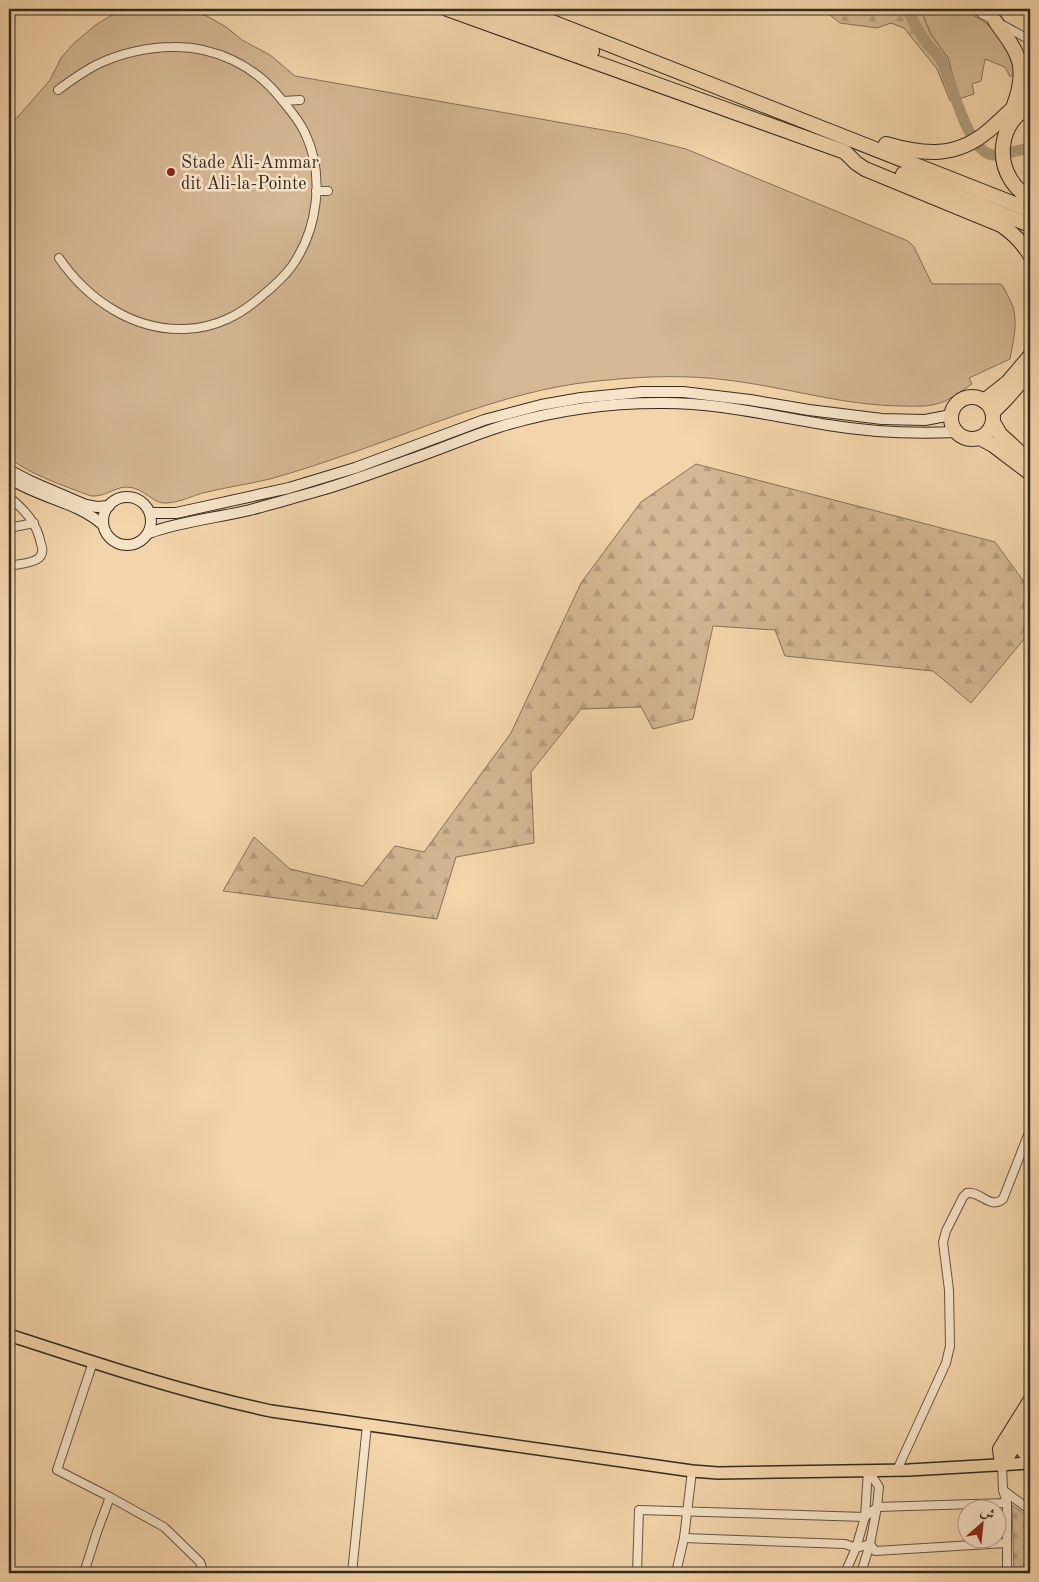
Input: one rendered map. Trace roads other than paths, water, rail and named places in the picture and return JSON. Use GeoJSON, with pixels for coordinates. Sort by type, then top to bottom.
{"type":"FeatureCollection","features":[{"type":"Feature","properties":{"kind":"highway"},"geometry":{"type":"LineString","coordinates":[[447,9],[848,145],[876,142],[921,152],[939,152],[957,148],[982,136],[1013,108],[1030,97]]}},
{"type":"Feature","properties":{"kind":"highway"},"geometry":{"type":"LineString","coordinates":[[484,9],[848,145],[1030,210]]}},
{"type":"Feature","properties":{"kind":"highway"},"geometry":{"type":"LineString","coordinates":[[518,9],[547,19]]}},
{"type":"Feature","properties":{"kind":"highway"},"geometry":{"type":"LineString","coordinates":[[526,9],[848,145],[1030,225]]}},
{"type":"Feature","properties":{"kind":"highway"},"geometry":{"type":"LineString","coordinates":[[985,13],[1014,47],[1019,59],[1020,83],[1013,108]]}},
{"type":"Feature","properties":{"kind":"highway"},"geometry":{"type":"LineString","coordinates":[[1030,107],[1011,122],[1004,139],[1003,154],[1006,171],[1012,182],[1030,199]]}},
{"type":"Feature","properties":{"kind":"highway"},"geometry":{"type":"LineString","coordinates":[[848,145],[856,163],[864,169],[1001,224],[1014,234],[1030,255]]}},
{"type":"Feature","properties":{"kind":"highway"},"geometry":{"type":"LineString","coordinates":[[980,438],[990,430],[990,411],[1008,382],[1030,356]]}},
{"type":"Feature","properties":{"kind":"highway"},"geometry":{"type":"LineString","coordinates":[[990,411],[1007,398],[1030,370]]}},
{"type":"Feature","properties":{"kind":"highway"},"geometry":{"type":"LineString","coordinates":[[1030,462],[1000,434],[990,411],[973,397],[957,404],[952,415],[952,424],[956,432],[967,439],[980,438],[993,445],[1030,473]]}},
{"type":"Feature","properties":{"kind":"highway"},"geometry":{"type":"LineString","coordinates":[[1002,1465],[1000,1449],[1030,1401]]}},
{"type":"Feature","properties":{"kind":"highway"},"geometry":{"type":"LineString","coordinates":[[1002,1465],[1030,1420]]}},
{"type":"Feature","properties":{"kind":"highway"},"geometry":{"type":"LineString","coordinates":[[1019,1438],[1023,1450],[1030,1461]]}},
{"type":"Feature","properties":{"kind":"main road"},"geometry":{"type":"LineString","coordinates":[[150,513],[176,513],[289,488],[348,470],[484,420],[541,405],[588,397],[642,392],[683,392],[882,419],[925,420],[952,415]]}},
{"type":"Feature","properties":{"kind":"main road"},"geometry":{"type":"LineString","coordinates":[[149,533],[177,524],[250,510],[352,480],[501,427],[545,415],[586,407],[643,403],[699,404],[856,429],[913,433],[956,432]]}},
{"type":"Feature","properties":{"kind":"main road"},"geometry":{"type":"LineString","coordinates":[[9,470],[30,482],[86,505],[109,506]]}},
{"type":"Feature","properties":{"kind":"main road"},"geometry":{"type":"LineString","coordinates":[[9,478],[26,488],[85,512],[103,525],[110,538],[123,546],[133,545],[142,541],[149,533],[152,523],[150,513],[141,501],[132,498],[117,500],[109,506],[104,515],[103,525]]}},
{"type":"Feature","properties":{"kind":"main road"},"geometry":{"type":"LineString","coordinates":[[9,1335],[216,1399],[271,1411],[692,1471],[718,1473],[897,1470],[1002,1465],[1030,1461]]}},
{"type":"Feature","properties":{"kind":"street"},"geometry":{"type":"LineString","coordinates":[[985,13],[1030,40]]}},
{"type":"Feature","properties":{"kind":"street"},"geometry":{"type":"LineString","coordinates":[[58,90],[96,65],[120,56],[152,49],[183,47],[210,52],[236,62],[263,80],[296,118],[309,143],[314,162],[316,191],[310,230],[303,248],[289,270],[271,289],[248,308],[212,325],[190,329],[168,328],[136,321],[92,296],[74,278],[59,258]]}},
{"type":"Feature","properties":{"kind":"street"},"geometry":{"type":"LineString","coordinates":[[283,101],[300,100]]}},
{"type":"Feature","properties":{"kind":"street"},"geometry":{"type":"LineString","coordinates":[[316,191],[328,191]]}},
{"type":"Feature","properties":{"kind":"street"},"geometry":{"type":"LineString","coordinates":[[9,497],[24,510],[34,523],[43,551],[38,559],[9,566]]}},
{"type":"Feature","properties":{"kind":"street"},"geometry":{"type":"LineString","coordinates":[[9,528],[34,523]]}},
{"type":"Feature","properties":{"kind":"street"},"geometry":{"type":"LineString","coordinates":[[897,1470],[946,1364],[950,1337],[948,1274],[943,1242],[946,1231],[963,1197],[967,1193],[973,1193],[991,1203],[1000,1202],[1003,1199],[1030,1130]]}},
{"type":"Feature","properties":{"kind":"street"},"geometry":{"type":"LineString","coordinates":[[93,1362],[57,1470],[164,1527],[200,1562],[204,1573]]}},
{"type":"Feature","properties":{"kind":"street"},"geometry":{"type":"LineString","coordinates":[[352,1573],[367,1425]]}},
{"type":"Feature","properties":{"kind":"street"},"geometry":{"type":"LineString","coordinates":[[1002,1465],[1005,1500]]}},
{"type":"Feature","properties":{"kind":"street"},"geometry":{"type":"LineString","coordinates":[[861,1573],[870,1544],[879,1488],[868,1470]]}},
{"type":"Feature","properties":{"kind":"street"},"geometry":{"type":"LineString","coordinates":[[845,1573],[856,1548],[865,1517],[868,1470]]}},
{"type":"Feature","properties":{"kind":"street"},"geometry":{"type":"LineString","coordinates":[[692,1471],[684,1538],[676,1573],[716,1573]]}},
{"type":"Feature","properties":{"kind":"street"},"geometry":{"type":"LineString","coordinates":[[1003,1490],[1030,1510]]}},
{"type":"Feature","properties":{"kind":"street"},"geometry":{"type":"LineString","coordinates":[[84,1573],[110,1497]]}},
{"type":"Feature","properties":{"kind":"street"},"geometry":{"type":"LineString","coordinates":[[637,1573],[639,1510],[865,1517],[877,1507],[956,1505]]}},
{"type":"Feature","properties":{"kind":"street"},"geometry":{"type":"LineString","coordinates":[[684,1538],[845,1544],[856,1548],[870,1544]]}},
{"type":"Feature","properties":{"kind":"street"},"geometry":{"type":"LineString","coordinates":[[1006,1542],[1007,1573]]}},
{"type":"Feature","properties":{"kind":"street"},"geometry":{"type":"LineString","coordinates":[[870,1544],[875,1551],[956,1545]]}},
{"type":"Feature","properties":{"kind":"waterway"},"geometry":{"type":"LineString","coordinates":[[858,9],[880,9]]}},
{"type":"Feature","properties":{"kind":"waterway"},"geometry":{"type":"LineString","coordinates":[[907,9],[921,36],[941,60],[960,112],[973,139],[981,149],[994,155],[1030,149]]}},
{"type":"Feature","properties":{"kind":"place","name":"Stade Ali-Ammar dit Ali-la-Pointe"},"geometry":{"type":"Point","coordinates":[171,172]}}]}
